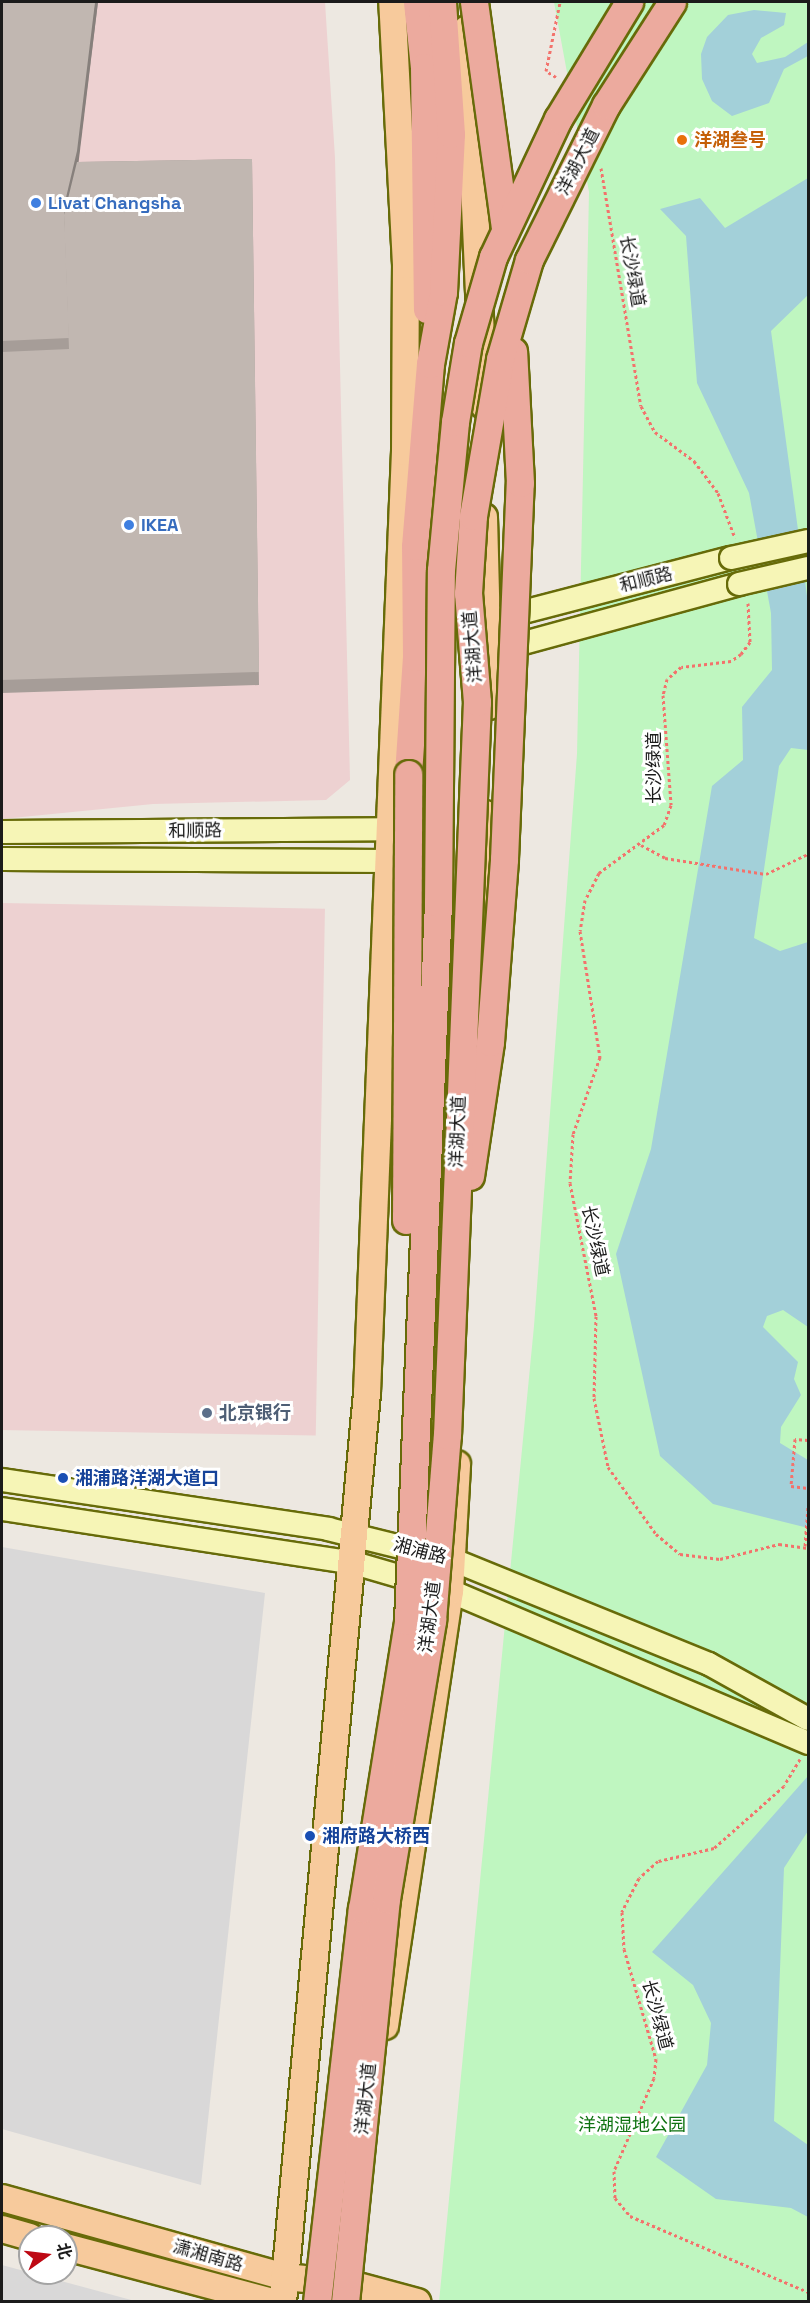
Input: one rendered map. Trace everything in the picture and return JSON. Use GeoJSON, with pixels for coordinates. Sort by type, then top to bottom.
{"type":"FeatureCollection","features":[{"type":"Feature","properties":{"kind":"highway"},"geometry":{"type":"LineString","coordinates":[[416,1328],[406,1260],[404,986],[414,566],[430,364],[424,67],[417,2]]}},
{"type":"Feature","properties":{"kind":"highway"},"geometry":{"type":"LineString","coordinates":[[430,364],[443,292],[452,134],[442,2]]}},
{"type":"Feature","properties":{"kind":"highway"},"geometry":{"type":"LineString","coordinates":[[451,1347],[454,1285],[497,963],[519,483],[503,202],[474,2]]}},
{"type":"Feature","properties":{"kind":"highway","name":"洋湖大道"},"geometry":{"type":"LineString","coordinates":[[317,2301],[362,1909],[408,1621],[416,1328],[438,903],[441,570],[459,400],[468,343],[498,247],[558,119],[629,2]]}},
{"type":"Feature","properties":{"kind":"highway","name":"洋湖大道"},"geometry":{"type":"LineString","coordinates":[[347,2295],[386,1899],[432,1620],[451,1347],[477,702],[468,593],[473,516],[500,358],[529,260],[606,105],[672,2]]}},
{"type":"Feature","properties":{"kind":"main road"},"geometry":{"type":"LineString","coordinates":[[283,2289],[354,1563],[367,1393],[388,829],[406,429],[406,265],[392,2]]}},
{"type":"Feature","properties":{"kind":"main road"},"geometry":{"type":"LineString","coordinates":[[347,2295],[453,1560],[483,908],[488,653],[484,622],[484,384],[466,2]]}},
{"type":"Feature","properties":{"kind":"main road","name":"和顺路"},"geometry":{"type":"LineString","coordinates":[[484,622],[734,555],[808,541]]}},
{"type":"Feature","properties":{"kind":"main road","name":"和顺路"},"geometry":{"type":"LineString","coordinates":[[488,653],[743,591],[808,568]]}},
{"type":"Feature","properties":{"kind":"main road","name":"和顺路"},"geometry":{"type":"LineString","coordinates":[[2,832],[388,829]]}},
{"type":"Feature","properties":{"kind":"main road","name":"和顺路"},"geometry":{"type":"LineString","coordinates":[[2,858],[388,861]]}},
{"type":"Feature","properties":{"kind":"main road","name":"湘浦路"},"geometry":{"type":"LineString","coordinates":[[2,1480],[356,1534],[453,1560],[709,1664],[805,1735]]}},
{"type":"Feature","properties":{"kind":"main road","name":"湘浦路"},"geometry":{"type":"LineString","coordinates":[[2,1509],[354,1563],[450,1591],[805,1735]]}},
{"type":"Feature","properties":{"kind":"main road","name":"潇湘南路"},"geometry":{"type":"LineString","coordinates":[[2,2198],[283,2289],[417,2301]]}},
{"type":"Feature","properties":{"kind":"main road"},"geometry":{"type":"LineString","coordinates":[[2,2229],[18,2234]]}},
{"type":"Feature","properties":{"kind":"main road","name":"潇湘南路"},"geometry":{"type":"LineString","coordinates":[[78,2250],[272,2301]]}},
{"type":"Feature","properties":{"kind":"path"},"geometry":{"type":"LineString","coordinates":[[560,2],[546,71],[563,88]]}},
{"type":"Feature","properties":{"kind":"path","name":"长沙绿道"},"geometry":{"type":"LineString","coordinates":[[600,165],[641,406],[655,432],[694,461],[718,493],[734,555]]}},
{"type":"Feature","properties":{"kind":"path","name":"长沙绿道"},"geometry":{"type":"LineString","coordinates":[[743,591],[750,642],[741,654],[731,661],[681,668],[667,679],[663,695],[671,805],[664,825],[641,845],[599,873],[585,900],[580,931],[600,1057],[573,1134],[570,1183],[596,1316],[598,1435],[608,1467],[656,1534],[680,1554],[720,1559],[779,1544],[807,1548]]}},
{"type":"Feature","properties":{"kind":"path"},"geometry":{"type":"LineString","coordinates":[[641,845],[665,858],[766,874],[808,854]]}},
{"type":"Feature","properties":{"kind":"path"},"geometry":{"type":"LineString","coordinates":[[808,1440],[795,1439],[791,1486],[808,1488]]}},
{"type":"Feature","properties":{"kind":"path"},"geometry":{"type":"LineString","coordinates":[[807,1548],[808,1506]]}},
{"type":"Feature","properties":{"kind":"path","name":"长沙绿道"},"geometry":{"type":"LineString","coordinates":[[805,1735],[784,1786],[714,1848],[658,1861],[639,1878],[622,1912],[624,1949],[656,2059],[654,2078],[614,2170],[615,2198],[630,2216],[808,2292]]}},
{"type":"Feature","properties":{"kind":"shaded area"},"geometry":{"type":"Polygon","coordinates":[[[2,2],[325,2],[335,158],[350,780],[326,800],[153,804],[2,819],[2,2]]]}},
{"type":"Feature","properties":{"kind":"shaded area"},"geometry":{"type":"Polygon","coordinates":[[[2,903],[325,909],[316,1436],[2,1430],[2,903]]]}},
{"type":"Feature","properties":{"kind":"shaded area"},"geometry":{"type":"Polygon","coordinates":[[[2,1547],[265,1593],[201,2185],[2,2129],[2,1547]]]}},
{"type":"Feature","properties":{"kind":"shaded area"},"geometry":{"type":"Polygon","coordinates":[[[2,2265],[18,2269],[18,2285],[76,2285],[135,2301],[2,2301],[2,2265]]]}},
{"type":"Feature","properties":{"kind":"green space","name":"洋湖湿地公园"},"geometry":{"type":"Polygon","coordinates":[[[554,2],[808,2],[808,2301],[439,2302],[534,1326],[577,754],[589,192],[554,2]]]}},
{"type":"Feature","properties":{"kind":"water"},"geometry":{"type":"Polygon","coordinates":[[[754,10],[786,13],[784,25],[761,38],[752,54],[757,63],[785,57],[808,42],[808,56],[784,69],[769,103],[732,116],[712,101],[702,79],[701,54],[707,37],[728,15],[754,10]]]}},
{"type":"Feature","properties":{"kind":"water"},"geometry":{"type":"Polygon","coordinates":[[[808,178],[808,295],[771,331],[807,596],[808,750],[791,748],[779,766],[754,938],[780,951],[808,942],[808,1327],[783,1310],[767,1316],[763,1327],[798,1362],[794,1379],[801,1395],[781,1427],[780,1443],[808,1460],[808,1528],[713,1504],[660,1456],[616,1254],[651,1149],[712,786],[743,760],[742,707],[772,670],[771,613],[749,493],[697,383],[686,236],[660,209],[700,198],[725,228],[808,178]]]}},
{"type":"Feature","properties":{"kind":"water"},"geometry":{"type":"Polygon","coordinates":[[[808,1776],[808,1831],[784,1868],[774,2121],[808,2145],[808,2217],[791,2208],[716,2199],[656,2157],[707,2065],[711,2023],[693,1985],[652,1952],[808,1776]]]}},
{"type":"Feature","properties":{"kind":"building","name":"Livat Changsha"},"geometry":{"type":"Polygon","coordinates":[[[2,2],[95,2],[77,151],[64,206],[69,338],[2,341],[2,2]]]}},
{"type":"Feature","properties":{"kind":"building","name":"IKEA"},"geometry":{"type":"Polygon","coordinates":[[[252,159],[259,672],[2,680],[2,352],[69,349],[64,215],[77,162],[252,159]]]}},
{"type":"Feature","properties":{"kind":"place","name":"洋湖叁号"},"geometry":{"type":"Point","coordinates":[682,140]}},
{"type":"Feature","properties":{"kind":"place","name":"Livat Changsha"},"geometry":{"type":"Point","coordinates":[36,203]}},
{"type":"Feature","properties":{"kind":"place","name":"IKEA"},"geometry":{"type":"Point","coordinates":[129,525]}},
{"type":"Feature","properties":{"kind":"place","name":"北京银行"},"geometry":{"type":"Point","coordinates":[207,1413]}},
{"type":"Feature","properties":{"kind":"place","name":"湘浦路洋湖大道口"},"geometry":{"type":"Point","coordinates":[63,1478]}},
{"type":"Feature","properties":{"kind":"place","name":"湘府路大桥西"},"geometry":{"type":"Point","coordinates":[310,1836]}}]}
